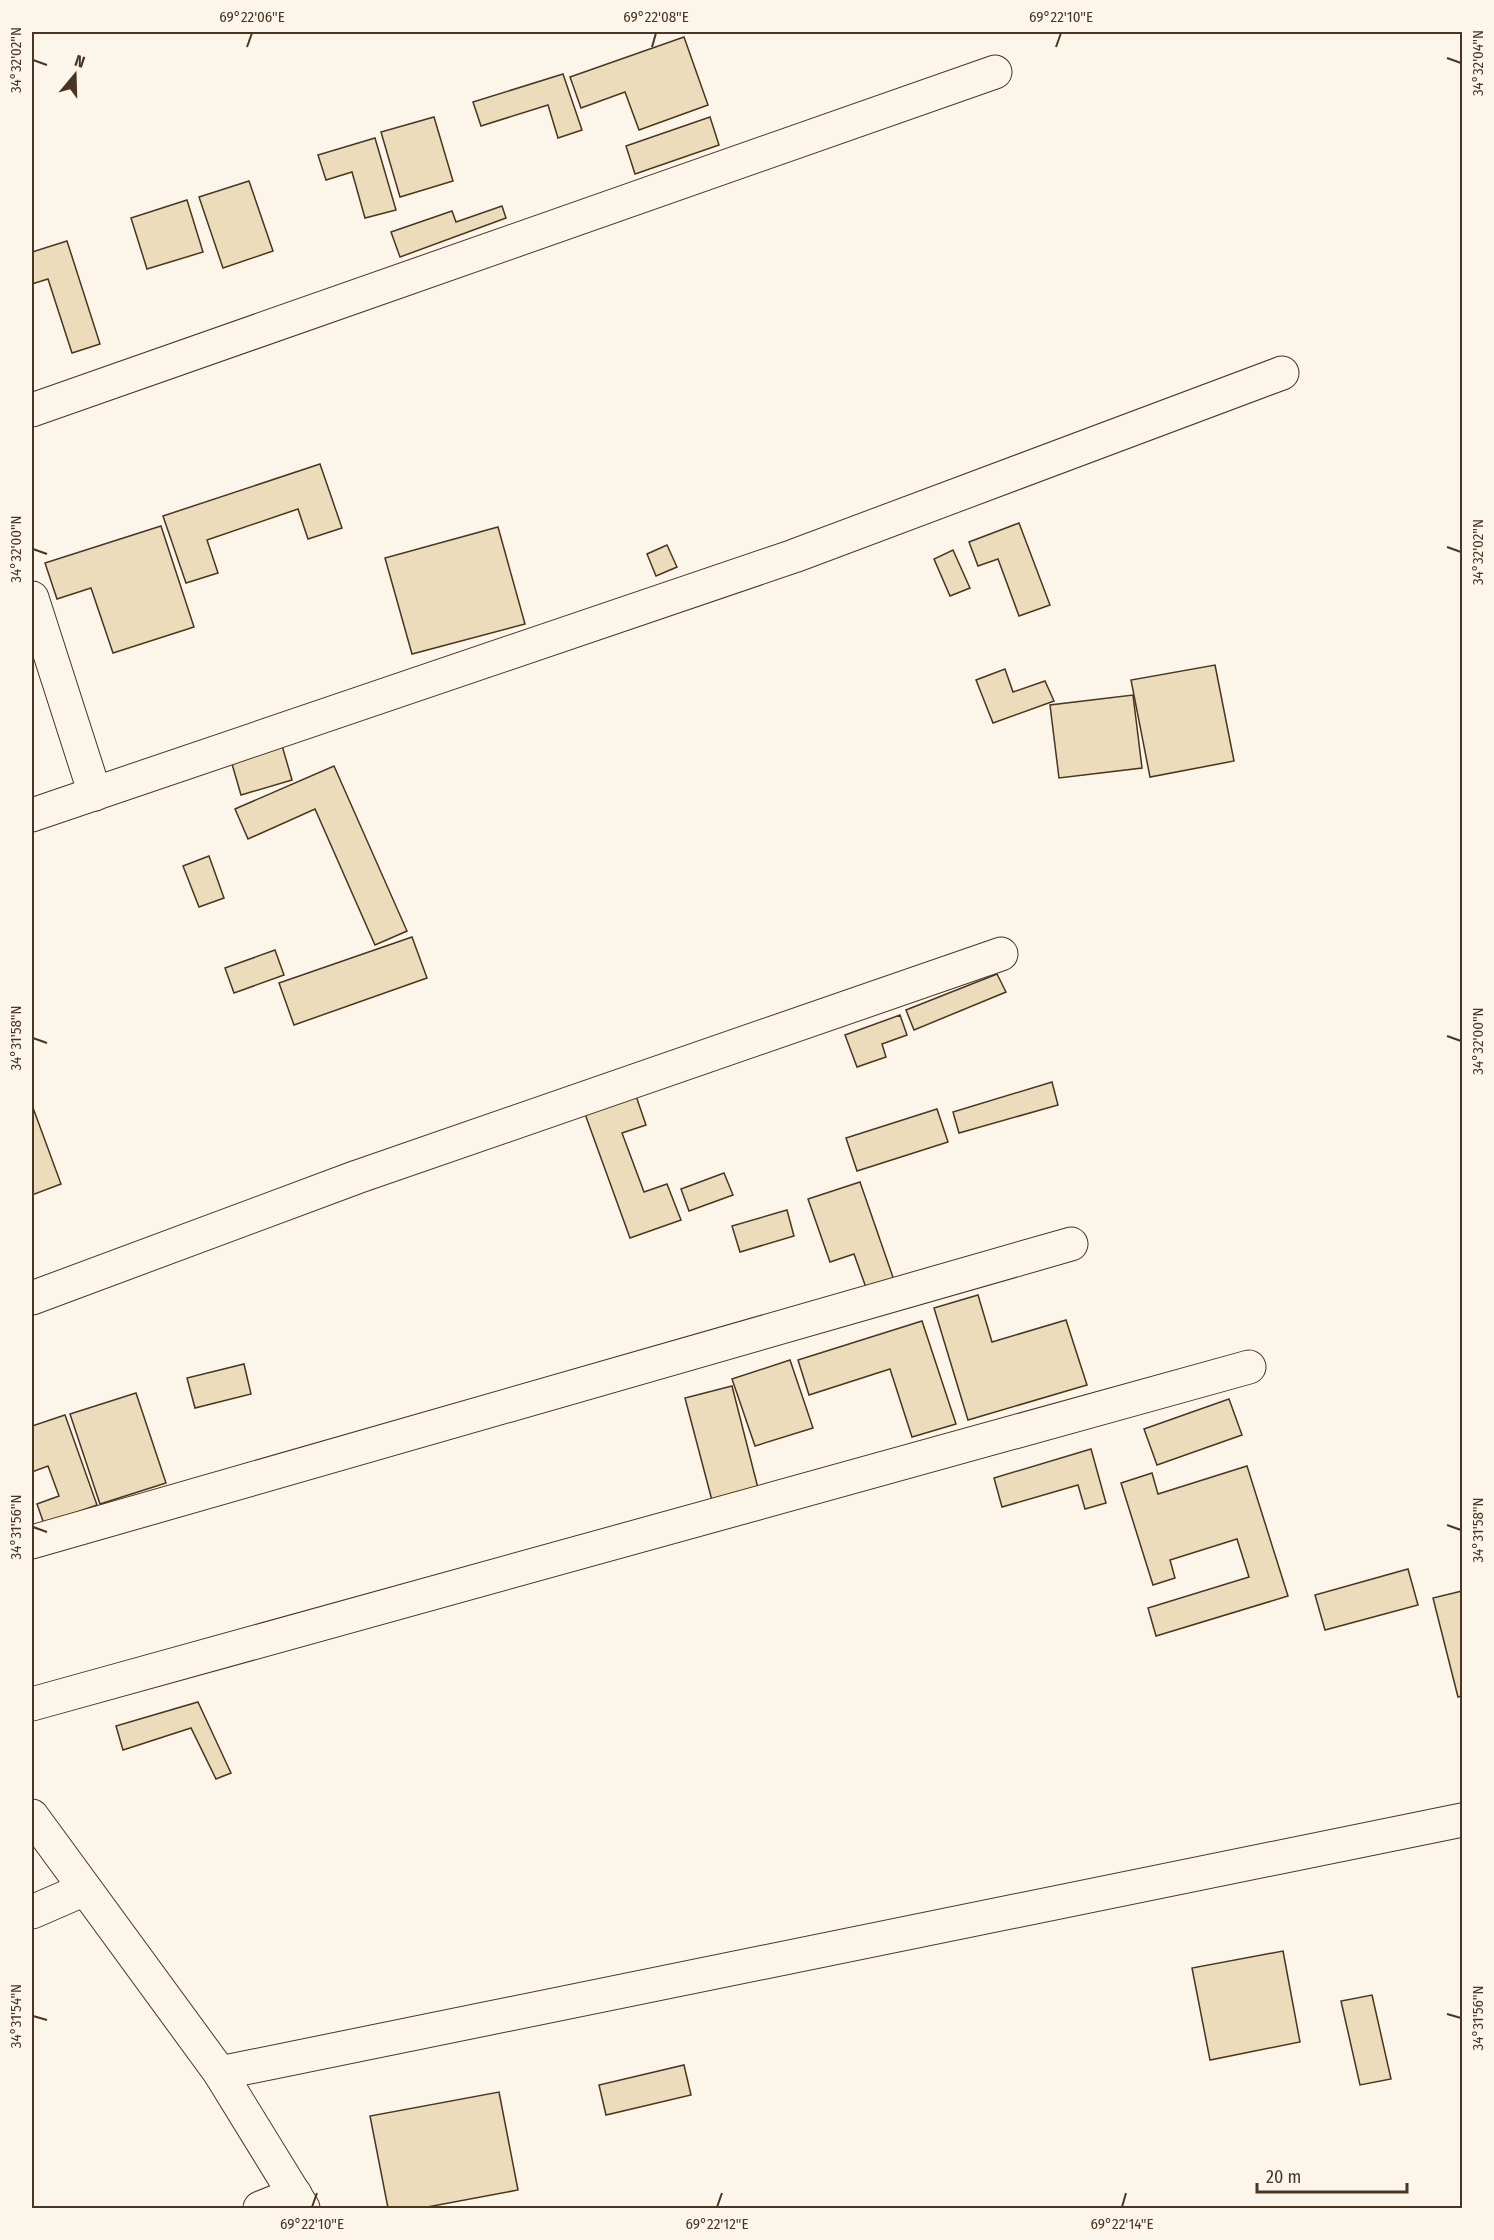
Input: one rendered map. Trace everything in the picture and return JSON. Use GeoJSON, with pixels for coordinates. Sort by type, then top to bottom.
{"type":"FeatureCollection","features":[{"type":"Feature","properties":{"kind":"street"},"geometry":{"type":"LineString","coordinates":[[32,410],[995,72]]}},
{"type":"Feature","properties":{"kind":"street"},"geometry":{"type":"LineString","coordinates":[[32,814],[794,556],[1282,373]]}},
{"type":"Feature","properties":{"kind":"street"},"geometry":{"type":"LineString","coordinates":[[32,598],[95,794]]}},
{"type":"Feature","properties":{"kind":"street"},"geometry":{"type":"LineString","coordinates":[[32,1298],[357,1177],[1001,954]]}},
{"type":"Feature","properties":{"kind":"street"},"geometry":{"type":"LineString","coordinates":[[32,1542],[1071,1244]]}},
{"type":"Feature","properties":{"kind":"street"},"geometry":{"type":"LineString","coordinates":[[32,1704],[1249,1367]]}},
{"type":"Feature","properties":{"kind":"street"},"geometry":{"type":"LineString","coordinates":[[32,1816],[220,2073],[299,2201],[260,2208]]}},
{"type":"Feature","properties":{"kind":"street"},"geometry":{"type":"LineString","coordinates":[[220,2073],[1462,1820]]}},
{"type":"Feature","properties":{"kind":"street"},"geometry":{"type":"LineString","coordinates":[[32,1912],[85,1889]]}},
{"type":"Feature","properties":{"kind":"building"},"geometry":{"type":"Polygon","coordinates":[[[684,37],[708,105],[639,130],[625,92],[581,108],[570,77],[684,37]]]}},
{"type":"Feature","properties":{"kind":"building"},"geometry":{"type":"Polygon","coordinates":[[[563,74],[582,130],[558,138],[548,105],[481,126],[473,102],[563,74]]]}},
{"type":"Feature","properties":{"kind":"building"},"geometry":{"type":"Polygon","coordinates":[[[434,117],[453,181],[400,197],[381,132],[434,117]]]}},
{"type":"Feature","properties":{"kind":"building"},"geometry":{"type":"Polygon","coordinates":[[[710,117],[719,145],[635,174],[626,146],[710,117]]]}},
{"type":"Feature","properties":{"kind":"building"},"geometry":{"type":"Polygon","coordinates":[[[375,138],[396,210],[365,218],[352,172],[326,180],[318,155],[375,138]]]}},
{"type":"Feature","properties":{"kind":"building"},"geometry":{"type":"Polygon","coordinates":[[[249,181],[273,251],[223,268],[199,197],[249,181]]]}},
{"type":"Feature","properties":{"kind":"building"},"geometry":{"type":"Polygon","coordinates":[[[187,200],[203,252],[147,269],[131,218],[187,200]]]}},
{"type":"Feature","properties":{"kind":"building"},"geometry":{"type":"Polygon","coordinates":[[[502,206],[506,218],[400,257],[391,232],[452,211],[456,222],[502,206]]]}},
{"type":"Feature","properties":{"kind":"building"},"geometry":{"type":"Polygon","coordinates":[[[67,241],[100,344],[72,353],[48,279],[32,284],[32,252],[67,241]]]}},
{"type":"Feature","properties":{"kind":"building"},"geometry":{"type":"Polygon","coordinates":[[[320,464],[342,528],[308,539],[298,509],[207,540],[218,573],[186,583],[163,516],[320,464]]]}},
{"type":"Feature","properties":{"kind":"building"},"geometry":{"type":"Polygon","coordinates":[[[1019,523],[1050,605],[1019,616],[998,559],[978,566],[969,542],[1019,523]]]}},
{"type":"Feature","properties":{"kind":"building"},"geometry":{"type":"Polygon","coordinates":[[[161,526],[194,627],[113,653],[91,588],[57,599],[45,563],[161,526]]]}},
{"type":"Feature","properties":{"kind":"building"},"geometry":{"type":"Polygon","coordinates":[[[498,527],[525,624],[412,654],[385,558],[498,527]]]}},
{"type":"Feature","properties":{"kind":"building"},"geometry":{"type":"Polygon","coordinates":[[[667,545],[677,567],[656,576],[647,554],[667,545]]]}},
{"type":"Feature","properties":{"kind":"building"},"geometry":{"type":"Polygon","coordinates":[[[953,550],[970,588],[950,596],[934,559],[953,550]]]}},
{"type":"Feature","properties":{"kind":"building"},"geometry":{"type":"Polygon","coordinates":[[[1215,665],[1234,761],[1150,777],[1131,680],[1215,665]]]}},
{"type":"Feature","properties":{"kind":"building"},"geometry":{"type":"Polygon","coordinates":[[[1005,669],[1013,692],[1045,681],[1054,701],[993,723],[976,680],[1005,669]]]}},
{"type":"Feature","properties":{"kind":"building"},"geometry":{"type":"Polygon","coordinates":[[[1133,695],[1142,768],[1059,778],[1050,705],[1133,695]]]}},
{"type":"Feature","properties":{"kind":"building"},"geometry":{"type":"Polygon","coordinates":[[[281,742],[292,780],[241,795],[230,757],[281,742]]]}},
{"type":"Feature","properties":{"kind":"building"},"geometry":{"type":"Polygon","coordinates":[[[334,766],[407,931],[375,945],[315,809],[248,839],[235,809],[334,766]]]}},
{"type":"Feature","properties":{"kind":"building"},"geometry":{"type":"Polygon","coordinates":[[[209,856],[224,898],[199,907],[183,866],[209,856]]]}},
{"type":"Feature","properties":{"kind":"building"},"geometry":{"type":"Polygon","coordinates":[[[412,937],[427,978],[294,1025],[279,983],[412,937]]]}},
{"type":"Feature","properties":{"kind":"building"},"geometry":{"type":"Polygon","coordinates":[[[275,950],[284,975],[234,993],[225,968],[275,950]]]}},
{"type":"Feature","properties":{"kind":"building"},"geometry":{"type":"Polygon","coordinates":[[[997,974],[1006,992],[914,1030],[906,1010],[997,974]]]}},
{"type":"Feature","properties":{"kind":"building"},"geometry":{"type":"Polygon","coordinates":[[[900,1015],[907,1035],[882,1044],[886,1057],[857,1067],[845,1035],[900,1015]]]}},
{"type":"Feature","properties":{"kind":"building"},"geometry":{"type":"Polygon","coordinates":[[[1052,1082],[1058,1105],[959,1133],[953,1112],[1052,1082]]]}},
{"type":"Feature","properties":{"kind":"building"},"geometry":{"type":"Polygon","coordinates":[[[636,1096],[646,1125],[622,1133],[644,1192],[667,1184],[681,1220],[630,1238],[585,1114],[636,1096]]]}},
{"type":"Feature","properties":{"kind":"building"},"geometry":{"type":"Polygon","coordinates":[[[32,1105],[61,1184],[32,1195],[32,1105]]]}},
{"type":"Feature","properties":{"kind":"building"},"geometry":{"type":"Polygon","coordinates":[[[937,1109],[948,1142],[857,1171],[846,1138],[937,1109]]]}},
{"type":"Feature","properties":{"kind":"building"},"geometry":{"type":"Polygon","coordinates":[[[724,1173],[733,1195],[689,1211],[681,1189],[724,1173]]]}},
{"type":"Feature","properties":{"kind":"building"},"geometry":{"type":"Polygon","coordinates":[[[860,1182],[896,1286],[869,1296],[854,1254],[830,1262],[808,1199],[860,1182]]]}},
{"type":"Feature","properties":{"kind":"building"},"geometry":{"type":"Polygon","coordinates":[[[787,1210],[794,1236],[740,1252],[732,1226],[787,1210]]]}},
{"type":"Feature","properties":{"kind":"building"},"geometry":{"type":"Polygon","coordinates":[[[978,1295],[992,1342],[1066,1320],[1087,1385],[968,1420],[934,1308],[978,1295]]]}},
{"type":"Feature","properties":{"kind":"building"},"geometry":{"type":"Polygon","coordinates":[[[922,1321],[956,1424],[912,1437],[890,1369],[809,1395],[798,1360],[922,1321]]]}},
{"type":"Feature","properties":{"kind":"building"},"geometry":{"type":"Polygon","coordinates":[[[790,1360],[813,1428],[755,1446],[732,1379],[790,1360]]]}},
{"type":"Feature","properties":{"kind":"building"},"geometry":{"type":"Polygon","coordinates":[[[244,1364],[251,1394],[195,1408],[187,1378],[244,1364]]]}},
{"type":"Feature","properties":{"kind":"building"},"geometry":{"type":"Polygon","coordinates":[[[732,1386],[760,1496],[714,1508],[685,1398],[732,1386]]]}},
{"type":"Feature","properties":{"kind":"building"},"geometry":{"type":"Polygon","coordinates":[[[136,1393],[166,1483],[100,1504],[70,1414],[136,1393]]]}},
{"type":"Feature","properties":{"kind":"building"},"geometry":{"type":"Polygon","coordinates":[[[1229,1399],[1242,1435],[1157,1465],[1144,1429],[1229,1399]]]}},
{"type":"Feature","properties":{"kind":"building"},"geometry":{"type":"Polygon","coordinates":[[[65,1415],[97,1505],[44,1524],[37,1504],[59,1496],[48,1466],[32,1472],[32,1426],[65,1415]]]}},
{"type":"Feature","properties":{"kind":"building"},"geometry":{"type":"Polygon","coordinates":[[[1091,1449],[1106,1503],[1085,1509],[1078,1485],[1002,1507],[994,1478],[1091,1449]]]}},
{"type":"Feature","properties":{"kind":"building"},"geometry":{"type":"Polygon","coordinates":[[[1247,1466],[1288,1596],[1156,1636],[1148,1608],[1249,1577],[1237,1539],[1170,1560],[1175,1578],[1153,1585],[1121,1483],[1152,1473],[1158,1494],[1247,1466]]]}},
{"type":"Feature","properties":{"kind":"building"},"geometry":{"type":"Polygon","coordinates":[[[1408,1569],[1418,1605],[1325,1630],[1315,1595],[1408,1569]]]}},
{"type":"Feature","properties":{"kind":"building"},"geometry":{"type":"Polygon","coordinates":[[[1462,1591],[1462,1696],[1458,1697],[1433,1598],[1462,1591]]]}},
{"type":"Feature","properties":{"kind":"building"},"geometry":{"type":"Polygon","coordinates":[[[198,1702],[231,1773],[216,1779],[191,1728],[123,1750],[116,1726],[198,1702]]]}},
{"type":"Feature","properties":{"kind":"building"},"geometry":{"type":"Polygon","coordinates":[[[1283,1951],[1300,2042],[1210,2060],[1192,1968],[1283,1951]]]}},
{"type":"Feature","properties":{"kind":"building"},"geometry":{"type":"Polygon","coordinates":[[[1372,1995],[1391,2079],[1360,2085],[1341,2001],[1372,1995]]]}},
{"type":"Feature","properties":{"kind":"building"},"geometry":{"type":"Polygon","coordinates":[[[684,2065],[691,2095],[606,2115],[599,2085],[684,2065]]]}},
{"type":"Feature","properties":{"kind":"building"},"geometry":{"type":"Polygon","coordinates":[[[499,2092],[518,2190],[422,2208],[388,2208],[370,2116],[499,2092]]]}}]}
